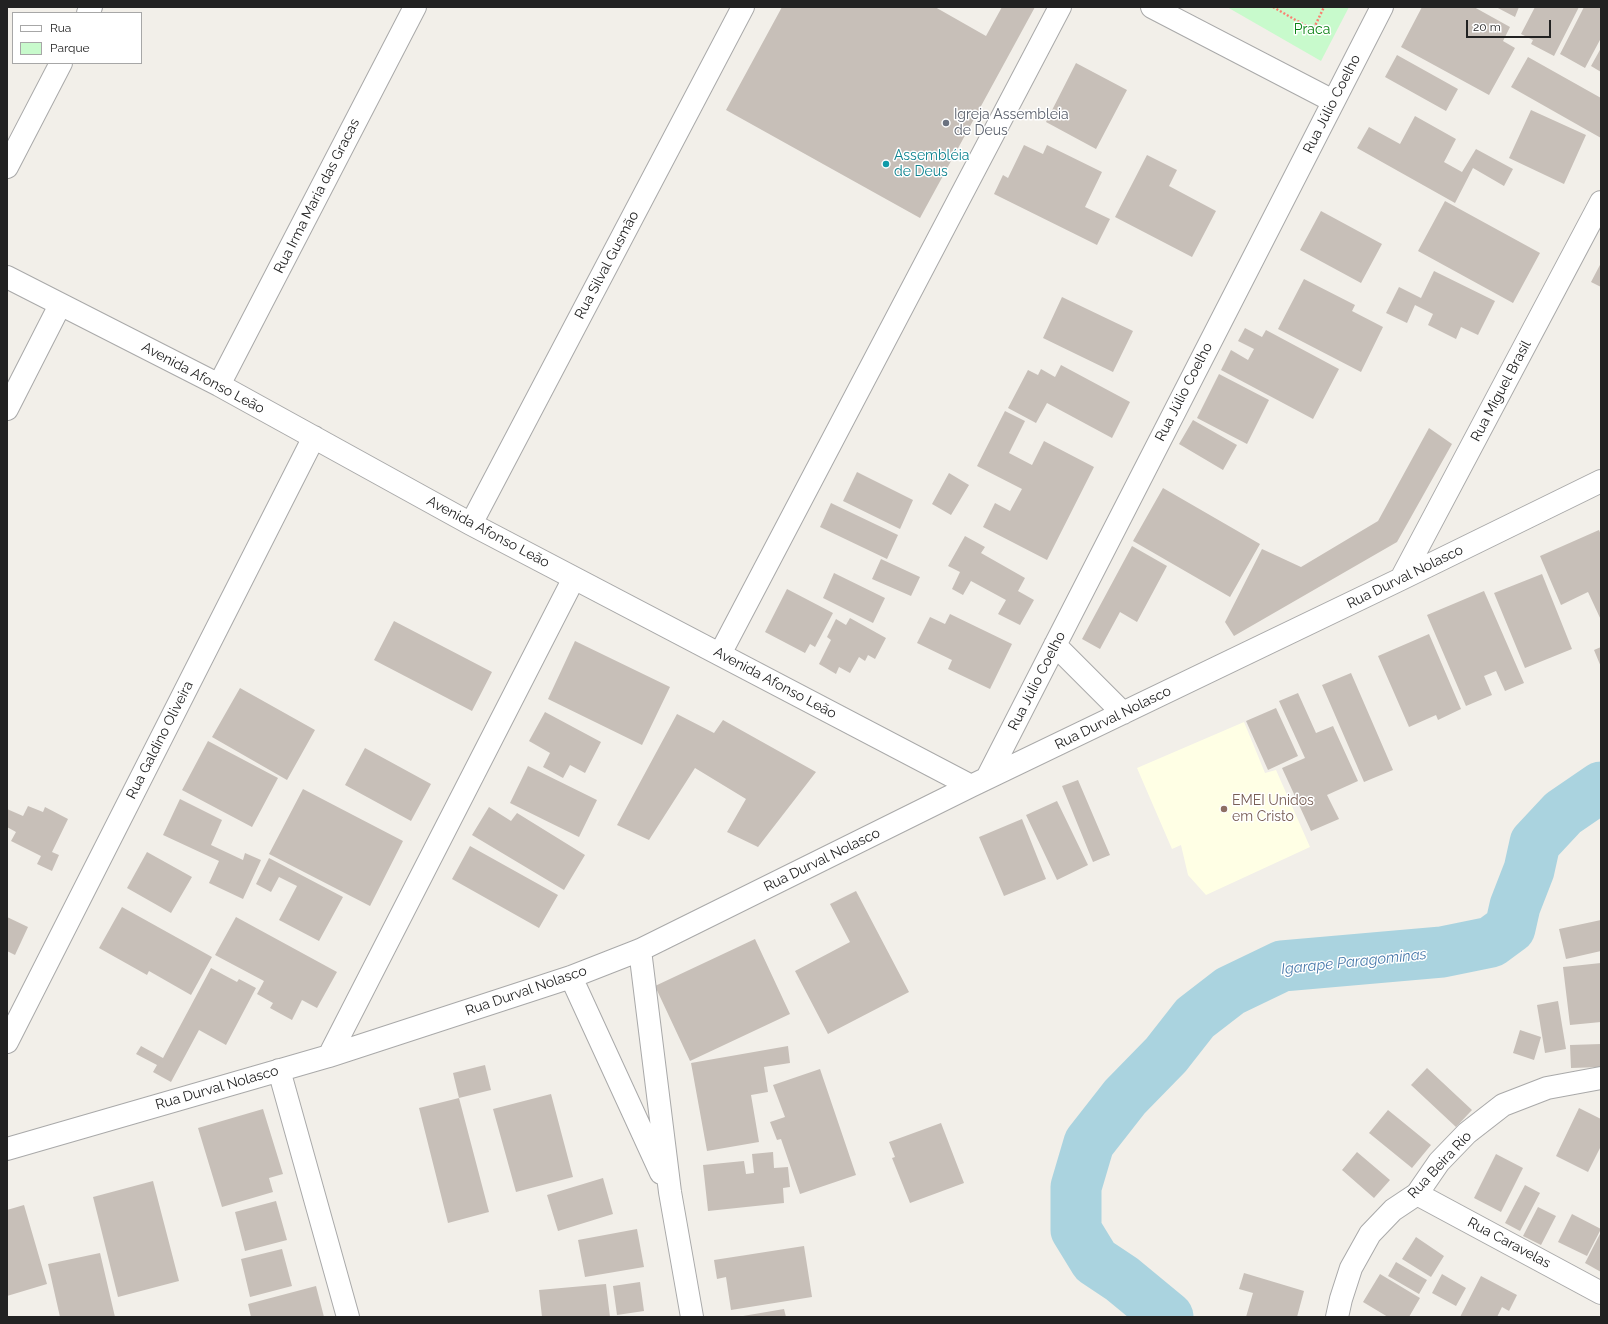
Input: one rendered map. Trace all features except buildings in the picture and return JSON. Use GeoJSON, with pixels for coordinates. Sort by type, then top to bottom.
{"type":"FeatureCollection","features":[{"type":"Feature","properties":{"kind":"street","name":"Rua Irma Maria das Gracas"},"geometry":{"type":"LineString","coordinates":[[219,385],[415,7]]}},
{"type":"Feature","properties":{"kind":"street","name":"Rua Silval Gusmão"},"geometry":{"type":"LineString","coordinates":[[471,524],[743,7]]}},
{"type":"Feature","properties":{"kind":"street"},"geometry":{"type":"LineString","coordinates":[[720,654],[1060,7]]}},
{"type":"Feature","properties":{"kind":"street"},"geometry":{"type":"LineString","coordinates":[[1152,7],[1333,101]]}},
{"type":"Feature","properties":{"kind":"street","name":"Rua Júlio Coelho"},"geometry":{"type":"LineString","coordinates":[[979,782],[1055,644],[1382,7]]}},
{"type":"Feature","properties":{"kind":"street"},"geometry":{"type":"LineString","coordinates":[[7,166],[60,64]]}},
{"type":"Feature","properties":{"kind":"street","name":"Rua Miguel Brasil"},"geometry":{"type":"LineString","coordinates":[[1401,579],[1601,202]]}},
{"type":"Feature","properties":{"kind":"street","name":"Avenida Afonso Leão"},"geometry":{"type":"LineString","coordinates":[[7,277],[219,385],[471,524],[720,654],[979,782]]}},
{"type":"Feature","properties":{"kind":"street"},"geometry":{"type":"LineString","coordinates":[[7,409],[60,305]]}},
{"type":"Feature","properties":{"kind":"street","name":"Rua Galdino Oliveira"},"geometry":{"type":"LineString","coordinates":[[7,1042],[314,437]]}},
{"type":"Feature","properties":{"kind":"street","name":"Rua Durval Nolasco"},"geometry":{"type":"LineString","coordinates":[[7,1149],[329,1056],[571,977],[640,950],[979,782],[1401,579],[1601,480]]}},
{"type":"Feature","properties":{"kind":"street"},"geometry":{"type":"LineString","coordinates":[[329,1056],[574,578]]}},
{"type":"Feature","properties":{"kind":"street"},"geometry":{"type":"LineString","coordinates":[[1055,644],[1123,713]]}},
{"type":"Feature","properties":{"kind":"street"},"geometry":{"type":"LineString","coordinates":[[640,950],[670,1192],[692,1317]]}},
{"type":"Feature","properties":{"kind":"street"},"geometry":{"type":"LineString","coordinates":[[571,977],[670,1192]]}},
{"type":"Feature","properties":{"kind":"street"},"geometry":{"type":"LineString","coordinates":[[279,1070],[348,1317]]}},
{"type":"Feature","properties":{"kind":"street","name":"Rua Beira Rio"},"geometry":{"type":"LineString","coordinates":[[1337,1317],[1351,1268],[1370,1234],[1393,1210],[1417,1194],[1439,1162],[1467,1133],[1503,1105],[1547,1088],[1601,1078]]}},
{"type":"Feature","properties":{"kind":"street","name":"Rua Caravelas"},"geometry":{"type":"LineString","coordinates":[[1417,1194],[1601,1293]]}},
{"type":"Feature","properties":{"kind":"path"},"geometry":{"type":"LineString","coordinates":[[1273,7],[1313,30],[1324,7]]}},
{"type":"Feature","properties":{"kind":"shaded area","name":"EMEI Unidos em Cristo"},"geometry":{"type":"Polygon","coordinates":[[[1244,722],[1265,773],[1276,770],[1310,847],[1206,895],[1188,875],[1181,845],[1172,849],[1137,768],[1244,722]]]}},
{"type":"Feature","properties":{"kind":"green space","name":"Praca"},"geometry":{"type":"Polygon","coordinates":[[[1227,7],[1349,7],[1321,61],[1227,7]]]}},
{"type":"Feature","properties":{"kind":"waterway","name":"Igarape Paragominas"},"geometry":{"type":"LineString","coordinates":[[1168,1317],[1122,1279],[1095,1261],[1076,1230],[1076,1187],[1089,1143],[1125,1097],[1166,1055],[1195,1018],[1230,991],[1282,966],[1442,952],[1491,942],[1510,928],[1515,906],[1529,870],[1535,843],[1563,813],[1601,787]]}},
{"type":"Feature","properties":{"kind":"place","name":"Igreja Assembleia de Deus"},"geometry":{"type":"Point","coordinates":[946,123]}},
{"type":"Feature","properties":{"kind":"place","name":"Assembléia de Deus"},"geometry":{"type":"Point","coordinates":[886,164]}},
{"type":"Feature","properties":{"kind":"place","name":"EMEI Unidos em Cristo"},"geometry":{"type":"Point","coordinates":[1224,809]}}]}
